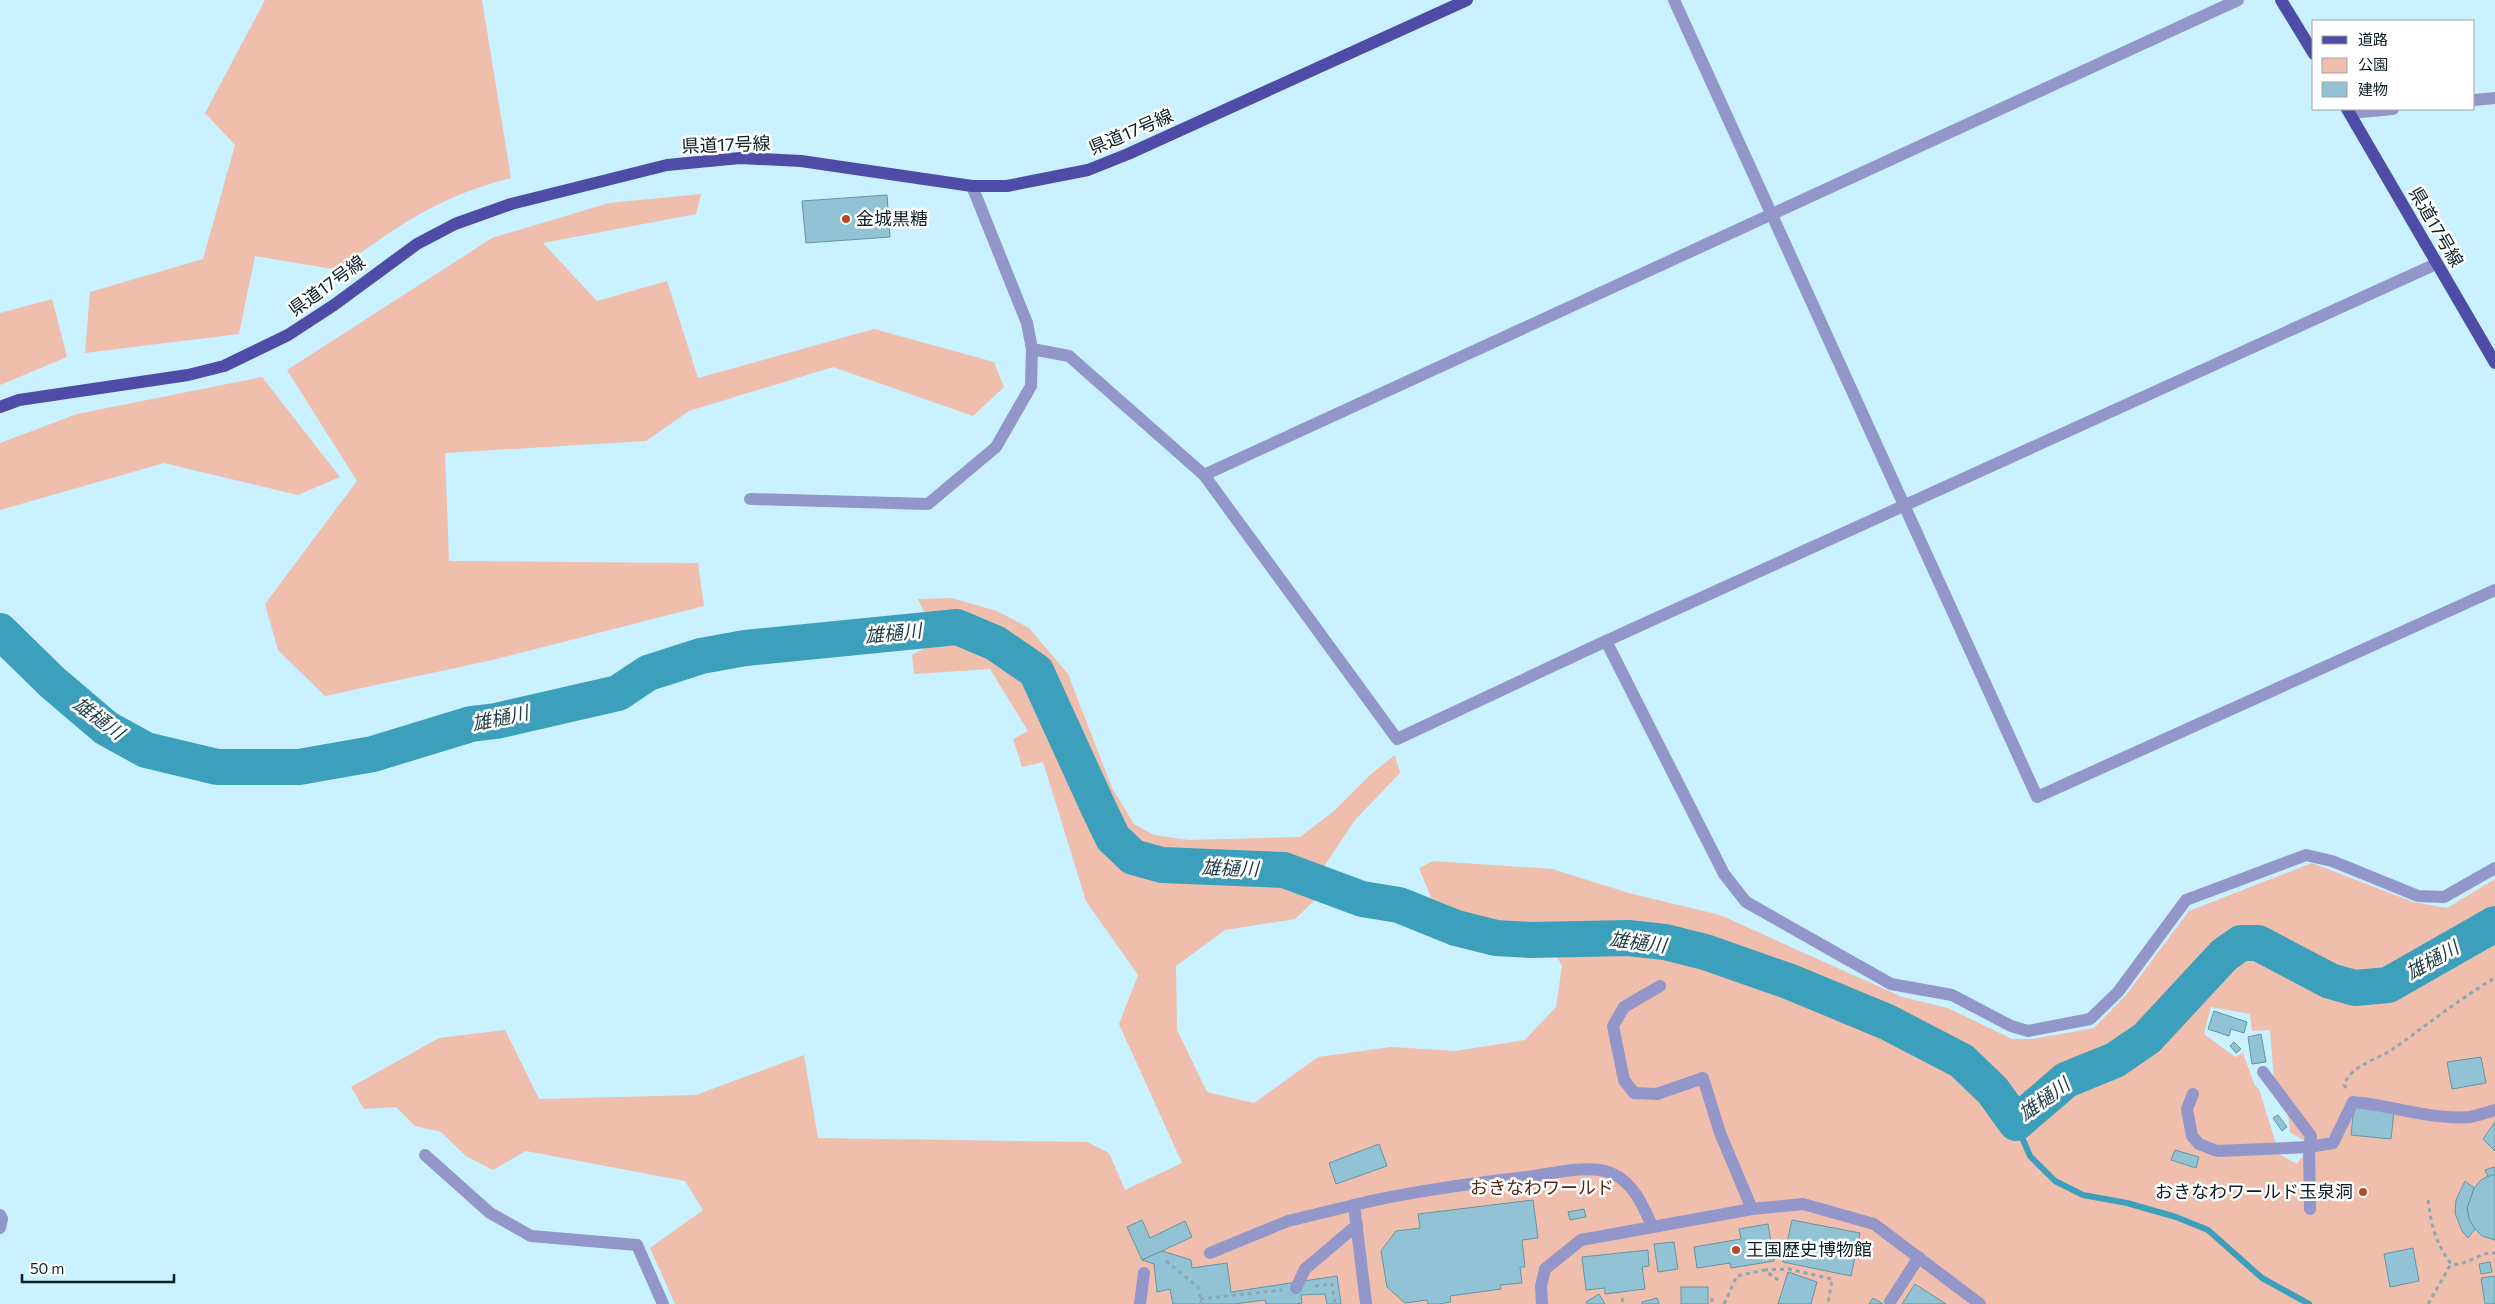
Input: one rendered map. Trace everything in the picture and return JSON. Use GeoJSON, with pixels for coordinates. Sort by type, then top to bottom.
{"type":"FeatureCollection","features":[{"type":"Feature","properties":{"kind":"main road","name":"県道17号線"},"geometry":{"type":"LineString","coordinates":[[0,407],[19,400],[188,375],[224,366],[288,335],[334,305],[417,244],[455,224],[511,204],[667,164],[740,158],[801,161],[972,186],[1006,186],[1088,170],[1128,154],[1466,0]]}},
{"type":"Feature","properties":{"kind":"main road"},"geometry":{"type":"LineString","coordinates":[[2281,0],[2312,51]]}},
{"type":"Feature","properties":{"kind":"main road","name":"県道17号線"},"geometry":{"type":"LineString","coordinates":[[2349,111],[2495,363]]}},
{"type":"Feature","properties":{"kind":"street"},"geometry":{"type":"LineString","coordinates":[[1674,0],[2037,797],[2495,590]]}},
{"type":"Feature","properties":{"kind":"street"},"geometry":{"type":"LineString","coordinates":[[1204,475],[2238,0]]}},
{"type":"Feature","properties":{"kind":"street"},"geometry":{"type":"LineString","coordinates":[[2475,100],[2495,98]]}},
{"type":"Feature","properties":{"kind":"street"},"geometry":{"type":"LineString","coordinates":[[2349,111],[2371,110]]}},
{"type":"Feature","properties":{"kind":"street"},"geometry":{"type":"LineString","coordinates":[[750,499],[928,504],[996,447],[1031,386],[1032,349],[1027,323],[972,186]]}},
{"type":"Feature","properties":{"kind":"street"},"geometry":{"type":"LineString","coordinates":[[1032,349],[1069,356],[1204,475],[1397,739],[1606,641],[2436,264]]}},
{"type":"Feature","properties":{"kind":"street"},"geometry":{"type":"LineString","coordinates":[[1606,641],[1724,874],[1746,902],[1891,984],[1952,995],[2011,1026],[2028,1031],[2090,1018],[2118,992],[2186,900],[2306,855],[2332,861],[2418,896],[2444,897],[2495,868]]}},
{"type":"Feature","properties":{"kind":"street"},"geometry":{"type":"LineString","coordinates":[[1660,986],[1624,1007],[1613,1026],[1624,1080],[1634,1093],[1657,1094],[1703,1078],[1720,1133],[1752,1209]]}},
{"type":"Feature","properties":{"kind":"street"},"geometry":{"type":"LineString","coordinates":[[2263,1072],[2311,1136],[2308,1147],[2310,1209]]}},
{"type":"Feature","properties":{"kind":"street"},"geometry":{"type":"LineString","coordinates":[[2193,1094],[2187,1109],[2192,1136],[2199,1144],[2217,1151],[2308,1147],[2334,1143],[2353,1102],[2397,1108],[2417,1114],[2469,1117],[2495,1110]]}},
{"type":"Feature","properties":{"kind":"street"},"geometry":{"type":"LineString","coordinates":[[424,1155],[490,1213],[531,1236],[637,1245],[663,1304]]}},
{"type":"Feature","properties":{"kind":"street"},"geometry":{"type":"LineString","coordinates":[[1210,1253],[1288,1221],[1411,1192],[1580,1170],[1610,1173],[1628,1184],[1642,1202],[1652,1226]]}},
{"type":"Feature","properties":{"kind":"street"},"geometry":{"type":"LineString","coordinates":[[1542,1304],[1541,1286],[1545,1269],[1581,1240],[1752,1209],[1803,1204],[1874,1224],[1980,1304]]}},
{"type":"Feature","properties":{"kind":"street"},"geometry":{"type":"LineString","coordinates":[[1354,1205],[1366,1302]]}},
{"type":"Feature","properties":{"kind":"street"},"geometry":{"type":"LineString","coordinates":[[0,1215],[2,1219],[0,1228]]}},
{"type":"Feature","properties":{"kind":"street"},"geometry":{"type":"LineString","coordinates":[[1296,1288],[1305,1269],[1357,1225]]}},
{"type":"Feature","properties":{"kind":"street"},"geometry":{"type":"LineString","coordinates":[[1890,1302],[1919,1257]]}},
{"type":"Feature","properties":{"kind":"street"},"geometry":{"type":"LineString","coordinates":[[1140,1304],[1144,1273]]}},
{"type":"Feature","properties":{"kind":"path"},"geometry":{"type":"LineString","coordinates":[[2353,1102],[2344,1085],[2347,1077],[2370,1060],[2391,1050],[2442,1011],[2495,978]]}},
{"type":"Feature","properties":{"kind":"path"},"geometry":{"type":"LineString","coordinates":[[2428,1200],[2432,1230],[2440,1250],[2451,1264],[2461,1265],[2484,1252],[2495,1253]]}},
{"type":"Feature","properties":{"kind":"path"},"geometry":{"type":"LineString","coordinates":[[1166,1261],[1198,1287],[1201,1304]]}},
{"type":"Feature","properties":{"kind":"path"},"geometry":{"type":"LineString","coordinates":[[2428,1304],[2451,1264]]}},
{"type":"Feature","properties":{"kind":"path"},"geometry":{"type":"LineString","coordinates":[[1724,1304],[1737,1276],[1764,1270],[1789,1269],[1832,1279],[1828,1304]]}},
{"type":"Feature","properties":{"kind":"path"},"geometry":{"type":"LineString","coordinates":[[1764,1270],[1781,1282]]}},
{"type":"Feature","properties":{"kind":"path"},"geometry":{"type":"LineString","coordinates":[[1200,1299],[1332,1284],[1335,1304]]}},
{"type":"Feature","properties":{"kind":"path"},"geometry":{"type":"LineString","coordinates":[[1622,1298],[1623,1304]]}},
{"type":"Feature","properties":{"kind":"path"},"geometry":{"type":"LineString","coordinates":[[1712,1298],[1712,1304]]}},
{"type":"Feature","properties":{"kind":"green space"},"geometry":{"type":"Polygon","coordinates":[[[265,0],[482,0],[511,178],[486,185],[440,203],[400,226],[338,270],[255,256],[239,334],[85,353],[90,292],[203,259],[235,145],[205,113],[265,0]]]}},
{"type":"Feature","properties":{"kind":"green space"},"geometry":{"type":"Polygon","coordinates":[[[701,194],[696,214],[543,243],[597,301],[667,281],[698,378],[874,329],[994,362],[1004,387],[973,416],[833,367],[689,411],[646,441],[445,453],[449,561],[698,563],[704,606],[492,660],[325,696],[278,650],[265,604],[357,481],[287,370],[492,238],[609,203],[701,194]]]}},
{"type":"Feature","properties":{"kind":"green space"},"geometry":{"type":"Polygon","coordinates":[[[52,299],[67,357],[0,385],[0,313],[52,299]]]}},
{"type":"Feature","properties":{"kind":"green space"},"geometry":{"type":"Polygon","coordinates":[[[262,377],[340,477],[298,495],[164,463],[0,510],[0,443],[77,414],[262,377]]]}},
{"type":"Feature","properties":{"kind":"green space","name":"おきなわワールド"},"geometry":{"type":"Polygon","coordinates":[[[951,598],[997,611],[1029,628],[1068,674],[1112,788],[1134,824],[1154,835],[1189,840],[1300,837],[1334,811],[1371,774],[1395,755],[1400,773],[1355,820],[1325,865],[1319,896],[1295,919],[1225,930],[1176,966],[1177,1030],[1207,1092],[1254,1103],[1318,1057],[1391,1047],[1455,1051],[1525,1040],[1556,1007],[1562,966],[1554,951],[1502,955],[1435,907],[1419,868],[1433,861],[1552,869],[1629,893],[1720,915],[1902,997],[1948,1008],[2012,1039],[2033,1039],[2094,1028],[2126,995],[2189,911],[2312,863],[2413,902],[2447,908],[2495,879],[2495,1304],[675,1304],[650,1248],[703,1210],[685,1181],[526,1151],[493,1170],[466,1156],[441,1132],[415,1126],[396,1107],[364,1109],[351,1087],[439,1038],[505,1030],[539,1099],[696,1095],[804,1055],[818,1138],[1087,1142],[1109,1153],[1125,1190],[1182,1163],[1119,1024],[1138,975],[1086,901],[1043,762],[1022,767],[1013,739],[1028,731],[990,669],[914,674],[912,655],[940,640],[1006,642],[989,622],[925,614],[918,599],[951,598]],[[2211,1007],[2204,1034],[2235,1057],[2243,1053],[2255,1086],[2259,1089],[2279,1154],[2297,1164],[2313,1142],[2309,1144],[2290,1132],[2287,1104],[2275,1093],[2270,1030],[2252,1031],[2250,1014],[2211,1007]]]}},
{"type":"Feature","properties":{"kind":"building","name":"金城黒糖"},"geometry":{"type":"Polygon","coordinates":[[[887,195],[890,237],[806,243],[802,201],[887,195]]]}},
{"type":"Feature","properties":{"kind":"building"},"geometry":{"type":"Polygon","coordinates":[[[2214,1011],[2247,1022],[2244,1033],[2231,1029],[2229,1036],[2208,1029],[2214,1011]]]}},
{"type":"Feature","properties":{"kind":"building"},"geometry":{"type":"Polygon","coordinates":[[[2261,1034],[2266,1062],[2252,1064],[2248,1037],[2261,1034]]]}},
{"type":"Feature","properties":{"kind":"building"},"geometry":{"type":"Polygon","coordinates":[[[2234,1042],[2241,1049],[2236,1053],[2230,1046],[2234,1042]]]}},
{"type":"Feature","properties":{"kind":"building"},"geometry":{"type":"Polygon","coordinates":[[[2481,1057],[2486,1083],[2452,1089],[2447,1062],[2481,1057]]]}},
{"type":"Feature","properties":{"kind":"building"},"geometry":{"type":"Polygon","coordinates":[[[2354,1107],[2394,1111],[2391,1139],[2351,1135],[2354,1107]]]}},
{"type":"Feature","properties":{"kind":"building"},"geometry":{"type":"Polygon","coordinates":[[[2278,1115],[2287,1127],[2282,1131],[2273,1118],[2278,1115]]]}},
{"type":"Feature","properties":{"kind":"building"},"geometry":{"type":"Polygon","coordinates":[[[2495,1122],[2495,1151],[2483,1139],[2495,1122]]]}},
{"type":"Feature","properties":{"kind":"building"},"geometry":{"type":"Polygon","coordinates":[[[1379,1144],[1387,1166],[1336,1184],[1329,1163],[1379,1144]]]}},
{"type":"Feature","properties":{"kind":"building"},"geometry":{"type":"Polygon","coordinates":[[[2175,1150],[2199,1157],[2196,1168],[2171,1160],[2175,1150]]]}},
{"type":"Feature","properties":{"kind":"building"},"geometry":{"type":"Polygon","coordinates":[[[2494,1167],[2495,1175],[2488,1177],[2485,1170],[2494,1167]]]}},
{"type":"Feature","properties":{"kind":"building"},"geometry":{"type":"Polygon","coordinates":[[[2495,1175],[2495,1240],[2482,1236],[2475,1229],[2469,1219],[2467,1208],[2474,1188],[2481,1180],[2495,1175]]]}},
{"type":"Feature","properties":{"kind":"building"},"geometry":{"type":"Polygon","coordinates":[[[2465,1181],[2474,1188],[2467,1208],[2469,1219],[2475,1229],[2468,1238],[2462,1231],[2455,1213],[2456,1200],[2465,1181]]]}},
{"type":"Feature","properties":{"kind":"building"},"geometry":{"type":"Polygon","coordinates":[[[1533,1200],[1538,1238],[1522,1240],[1525,1267],[1520,1267],[1522,1283],[1500,1285],[1501,1289],[1450,1296],[1451,1302],[1439,1304],[1428,1304],[1427,1300],[1405,1303],[1387,1287],[1381,1251],[1396,1231],[1420,1228],[1418,1214],[1533,1200]]]}},
{"type":"Feature","properties":{"kind":"building"},"geometry":{"type":"Polygon","coordinates":[[[1584,1209],[1586,1217],[1570,1220],[1568,1212],[1584,1209]]]}},
{"type":"Feature","properties":{"kind":"building"},"geometry":{"type":"Polygon","coordinates":[[[1142,1220],[1150,1238],[1185,1221],[1192,1237],[1142,1260],[1127,1227],[1142,1220]]]}},
{"type":"Feature","properties":{"kind":"building"},"geometry":{"type":"Polygon","coordinates":[[[1792,1220],[1860,1233],[1851,1276],[1783,1262],[1792,1220]]]}},
{"type":"Feature","properties":{"kind":"building"},"geometry":{"type":"Polygon","coordinates":[[[1768,1224],[1774,1261],[1731,1268],[1730,1263],[1697,1268],[1694,1247],[1741,1239],[1739,1229],[1768,1224]]]}},
{"type":"Feature","properties":{"kind":"building"},"geometry":{"type":"Polygon","coordinates":[[[1674,1242],[1678,1269],[1658,1272],[1654,1244],[1674,1242]]]}},
{"type":"Feature","properties":{"kind":"building"},"geometry":{"type":"Polygon","coordinates":[[[2413,1248],[2419,1281],[2390,1287],[2384,1254],[2413,1248]]]}},
{"type":"Feature","properties":{"kind":"building"},"geometry":{"type":"Polygon","coordinates":[[[1648,1250],[1649,1266],[1642,1267],[1645,1289],[1605,1294],[1605,1288],[1586,1290],[1582,1257],[1648,1250]]]}},
{"type":"Feature","properties":{"kind":"building"},"geometry":{"type":"Polygon","coordinates":[[[1162,1251],[1191,1260],[1192,1268],[1227,1263],[1231,1292],[1337,1276],[1341,1304],[1327,1304],[1325,1294],[1301,1295],[1302,1303],[1296,1304],[1266,1304],[1265,1300],[1234,1304],[1173,1304],[1170,1289],[1157,1292],[1154,1264],[1142,1260],[1162,1251]]]}},
{"type":"Feature","properties":{"kind":"building"},"geometry":{"type":"Polygon","coordinates":[[[2490,1262],[2492,1272],[2481,1274],[2479,1264],[2490,1262]]]}},
{"type":"Feature","properties":{"kind":"building"},"geometry":{"type":"Polygon","coordinates":[[[1788,1272],[1817,1282],[1811,1304],[1778,1304],[1788,1272]]]}},
{"type":"Feature","properties":{"kind":"building"},"geometry":{"type":"Polygon","coordinates":[[[2495,1276],[2495,1304],[2485,1304],[2481,1278],[2495,1276]]]}},
{"type":"Feature","properties":{"kind":"building"},"geometry":{"type":"Polygon","coordinates":[[[1915,1284],[1946,1304],[1902,1304],[1915,1284]]]}},
{"type":"Feature","properties":{"kind":"building"},"geometry":{"type":"Polygon","coordinates":[[[1681,1287],[1708,1287],[1708,1304],[1681,1304],[1681,1287]]]}},
{"type":"Feature","properties":{"kind":"building"},"geometry":{"type":"Polygon","coordinates":[[[1599,1294],[1605,1304],[1587,1304],[1586,1302],[1599,1294]]]}},
{"type":"Feature","properties":{"kind":"building"},"geometry":{"type":"Polygon","coordinates":[[[1657,1298],[1659,1304],[1642,1304],[1642,1302],[1657,1298]]]}},
{"type":"Feature","properties":{"kind":"building"},"geometry":{"type":"Polygon","coordinates":[[[1873,1298],[1883,1304],[1869,1304],[1873,1298]]]}},
{"type":"Feature","properties":{"kind":"waterway","name":"雄樋川"},"geometry":{"type":"LineString","coordinates":[[0,631],[52,682],[106,728],[146,750],[217,767],[299,767],[373,754],[471,724],[496,721],[618,693],[648,673],[701,656],[745,648],[957,627],[995,643],[1036,671],[1113,838],[1133,857],[1162,865],[1284,870],[1362,899],[1399,905],[1456,928],[1496,938],[1531,940],[1628,938],[1665,942],[1705,952],[1788,981],[1887,1022],[1962,1061],[1993,1091],[2016,1123],[2066,1080],[2115,1060],[2147,1038],[2224,955],[2241,943],[2258,943],[2330,981],[2355,988],[2388,985],[2495,924]]}},
{"type":"Feature","properties":{"kind":"waterway"},"geometry":{"type":"LineString","coordinates":[[2016,1123],[2030,1156],[2055,1181],[2083,1195],[2127,1203],[2176,1217],[2208,1230],[2262,1278],[2309,1304]]}},
{"type":"Feature","properties":{"kind":"place","name":"金城黒糖"},"geometry":{"type":"Point","coordinates":[846,219]}},
{"type":"Feature","properties":{"kind":"place","name":"おきなわワールド玉泉洞"},"geometry":{"type":"Point","coordinates":[2363,1192]}},
{"type":"Feature","properties":{"kind":"place","name":"王国歴史博物館"},"geometry":{"type":"Point","coordinates":[1736,1250]}}]}
